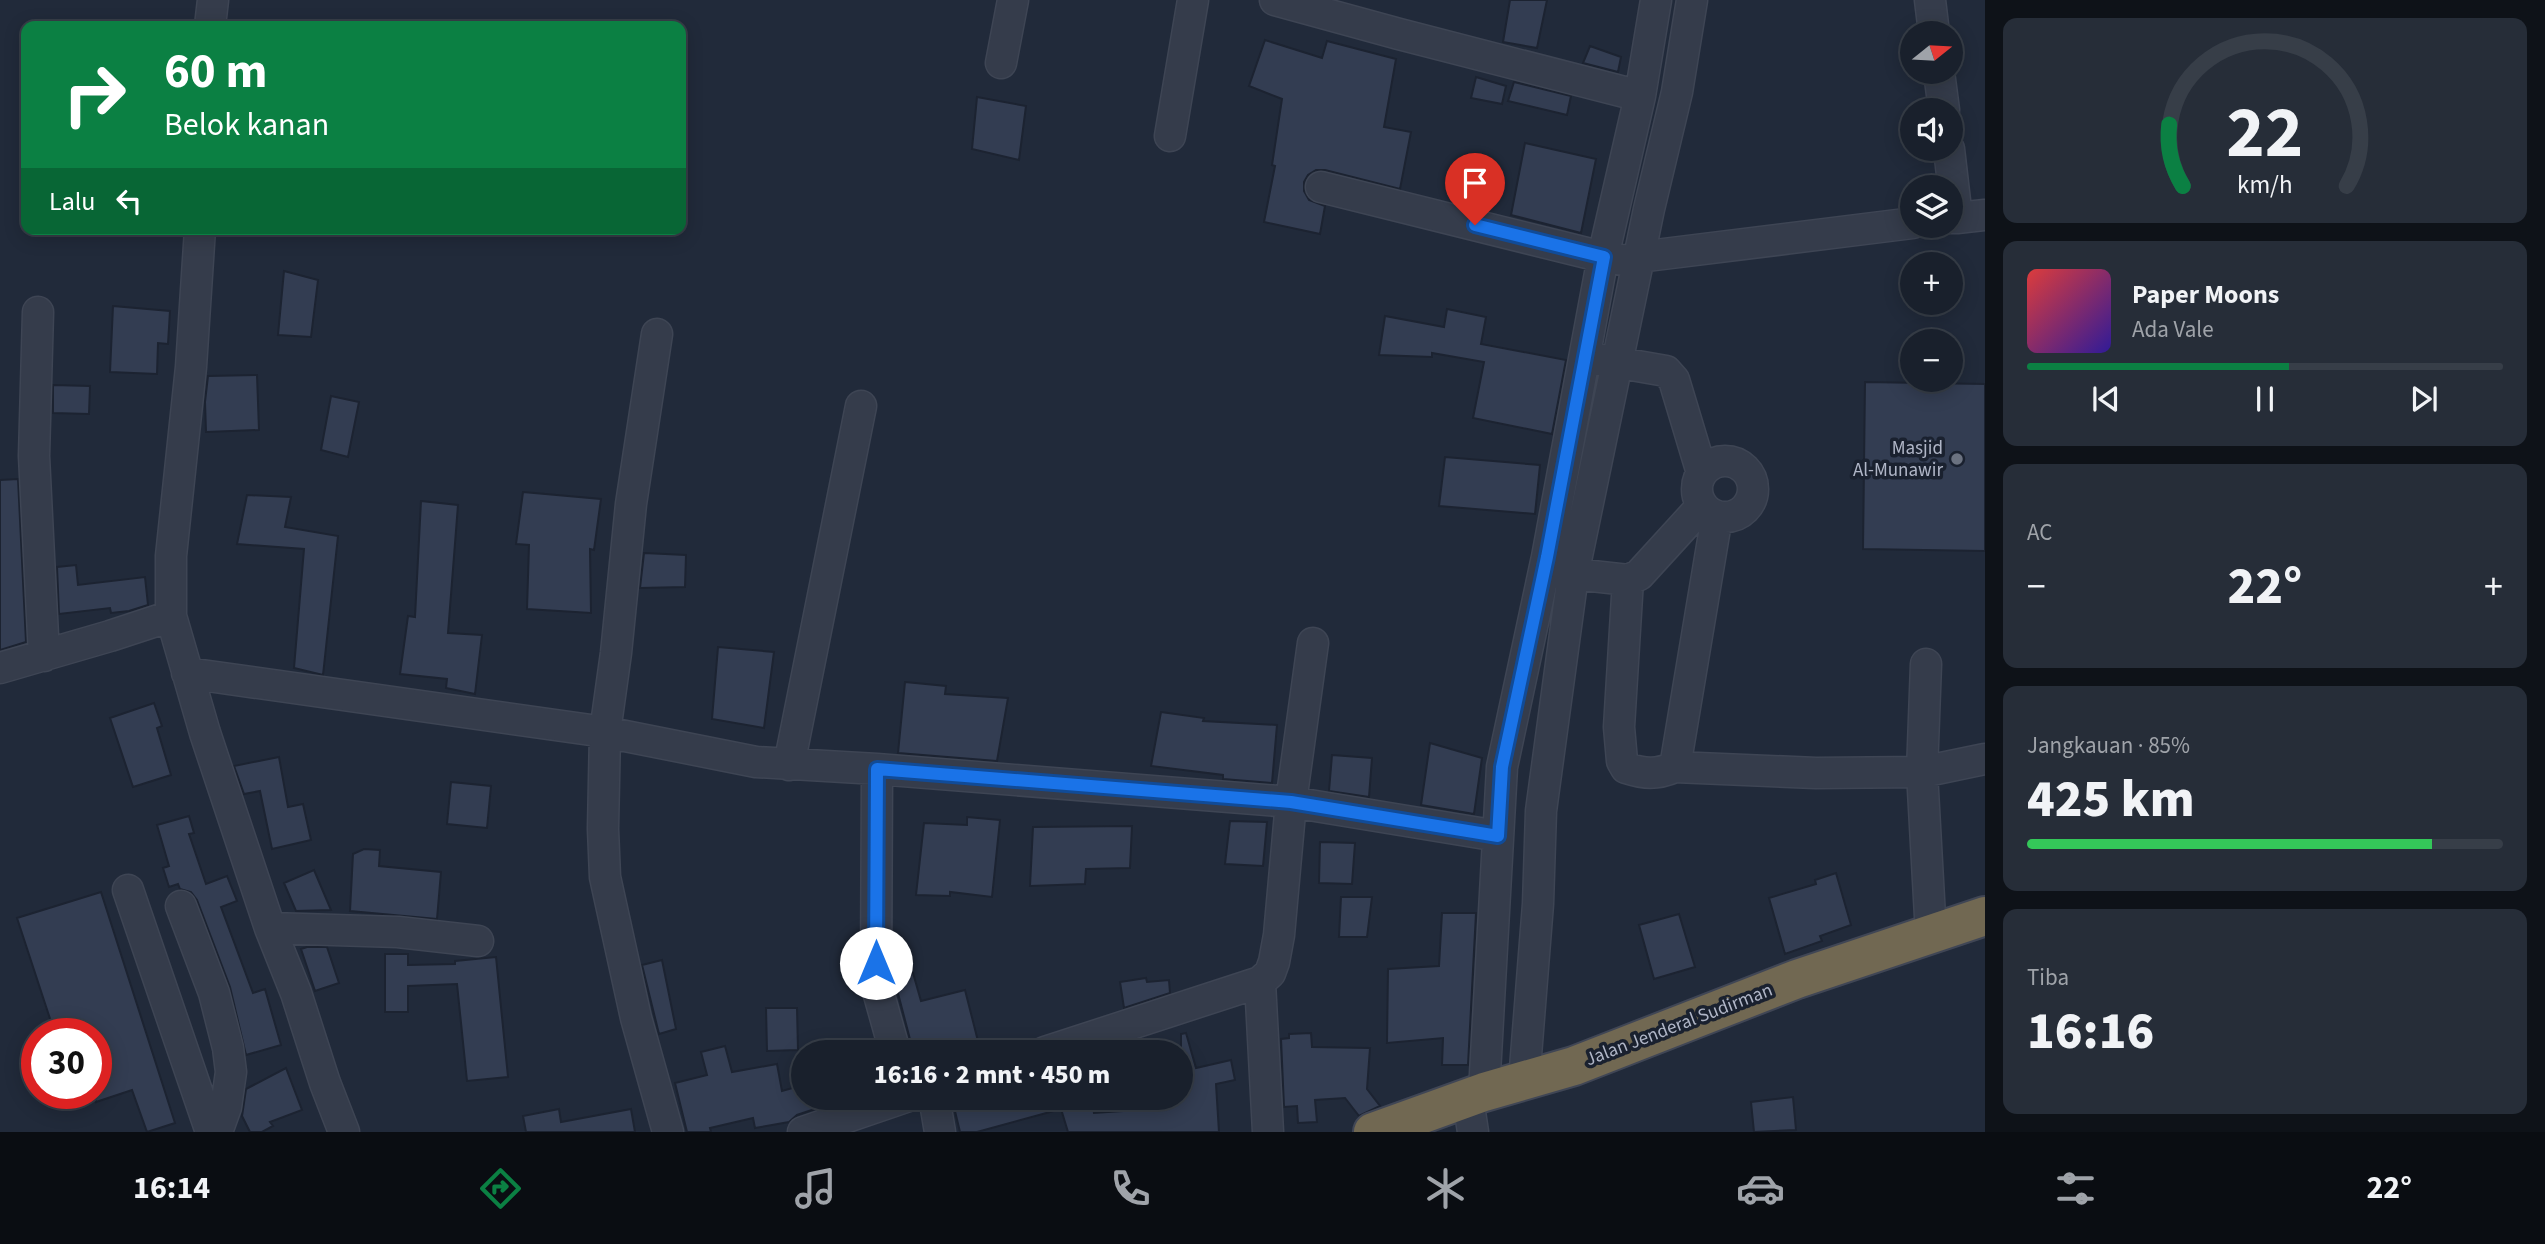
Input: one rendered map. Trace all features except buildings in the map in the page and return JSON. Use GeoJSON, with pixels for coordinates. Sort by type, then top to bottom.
{"type":"FeatureCollection","features":[{"type":"Feature","properties":{"kind":"highway","name":"Jalan Jenderal Sudirman"},"geometry":{"type":"LineString","coordinates":[[1373,1132],[1475,1108],[1524,1081],[1574,1066],[1797,979],[1985,916]]}},
{"type":"Feature","properties":{"kind":"street"},"geometry":{"type":"LineString","coordinates":[[211,21],[214,0]]}},
{"type":"Feature","properties":{"kind":"street"},"geometry":{"type":"LineString","coordinates":[[1001,63],[1013,0]]}},
{"type":"Feature","properties":{"kind":"street"},"geometry":{"type":"LineString","coordinates":[[1170,136],[1193,0]]}},
{"type":"Feature","properties":{"kind":"street"},"geometry":{"type":"LineString","coordinates":[[1275,0],[1640,96]]}},
{"type":"Feature","properties":{"kind":"street"},"geometry":{"type":"LineString","coordinates":[[1475,1108],[1502,767],[1544,570],[1604,257],[1640,96],[1656,0]]}},
{"type":"Feature","properties":{"kind":"street"},"geometry":{"type":"LineString","coordinates":[[1524,1081],[1538,904],[1541,811],[1573,575],[1638,259],[1677,92],[1692,0]]}},
{"type":"Feature","properties":{"kind":"street"},"geometry":{"type":"LineString","coordinates":[[1930,0],[1933,21]]}},
{"type":"Feature","properties":{"kind":"street"},"geometry":{"type":"LineString","coordinates":[[1952,161],[1965,217]]}},
{"type":"Feature","properties":{"kind":"street"},"geometry":{"type":"LineString","coordinates":[[1321,187],[1604,257],[1638,259],[1900,225]]}},
{"type":"Feature","properties":{"kind":"street"},"geometry":{"type":"LineString","coordinates":[[200,235],[191,367],[171,556],[171,616],[270,928],[296,993],[344,1132]]}},
{"type":"Feature","properties":{"kind":"street"},"geometry":{"type":"LineString","coordinates":[[38,312],[34,456],[44,656]]}},
{"type":"Feature","properties":{"kind":"street"},"geometry":{"type":"LineString","coordinates":[[657,334],[631,504],[605,732],[603,829],[605,877],[636,1018],[668,1132]]}},
{"type":"Feature","properties":{"kind":"street"},"geometry":{"type":"LineString","coordinates":[[1585,357],[1666,371],[1674,380],[1702,473]]}},
{"type":"Feature","properties":{"kind":"street"},"geometry":{"type":"LineString","coordinates":[[789,765],[861,406]]}},
{"type":"Feature","properties":{"kind":"street"},"geometry":{"type":"LineString","coordinates":[[1675,767],[1709,511],[1696,489],[1702,473],[1716,462],[1733,462],[1748,472],[1754,489],[1748,505],[1734,516],[1709,511]]}},
{"type":"Feature","properties":{"kind":"street"},"geometry":{"type":"LineString","coordinates":[[1544,570],[1628,580],[1639,575],[1709,511]]}},
{"type":"Feature","properties":{"kind":"street"},"geometry":{"type":"LineString","coordinates":[[1628,580],[1619,727],[1622,761],[1626,768],[1647,774],[1661,773],[1675,767],[1816,772],[1922,772],[1985,759]]}},
{"type":"Feature","properties":{"kind":"street"},"geometry":{"type":"LineString","coordinates":[[0,668],[171,616]]}},
{"type":"Feature","properties":{"kind":"street"},"geometry":{"type":"LineString","coordinates":[[1082,1040],[1260,982],[1270,973],[1275,962],[1279,935],[1291,802],[1313,643]]}},
{"type":"Feature","properties":{"kind":"street"},"geometry":{"type":"LineString","coordinates":[[1926,664],[1922,772],[1931,935]]}},
{"type":"Feature","properties":{"kind":"street"},"geometry":{"type":"LineString","coordinates":[[187,673],[605,732],[756,762],[1291,802],[1498,836]]}},
{"type":"Feature","properties":{"kind":"street"},"geometry":{"type":"LineString","coordinates":[[877,769],[876,984],[892,1040]]}},
{"type":"Feature","properties":{"kind":"street"},"geometry":{"type":"LineString","coordinates":[[128,890],[211,1132]]}},
{"type":"Feature","properties":{"kind":"street"},"geometry":{"type":"LineString","coordinates":[[181,906],[214,993],[228,1048],[231,1072],[226,1107],[216,1132]]}},
{"type":"Feature","properties":{"kind":"street"},"geometry":{"type":"LineString","coordinates":[[270,928],[398,932],[478,941]]}},
{"type":"Feature","properties":{"kind":"street"},"geometry":{"type":"LineString","coordinates":[[1260,982],[1268,1132]]}},
{"type":"Feature","properties":{"kind":"street"},"geometry":{"type":"LineString","coordinates":[[803,1132],[868,1110]]}},
{"type":"Feature","properties":{"kind":"street"},"geometry":{"type":"LineString","coordinates":[[936,1110],[940,1132]]}},
{"type":"Feature","properties":{"kind":"place","name":"Masjid Al-Munawir"},"geometry":{"type":"Point","coordinates":[1957,459]}},
{"type":"Feature","properties":{"kind":"route"},"geometry":{"type":"LineString","coordinates":[[876,963],[877,769],[1291,802],[1498,836],[1502,767],[1547,557],[1604,257],[1475,225]]}}]}
